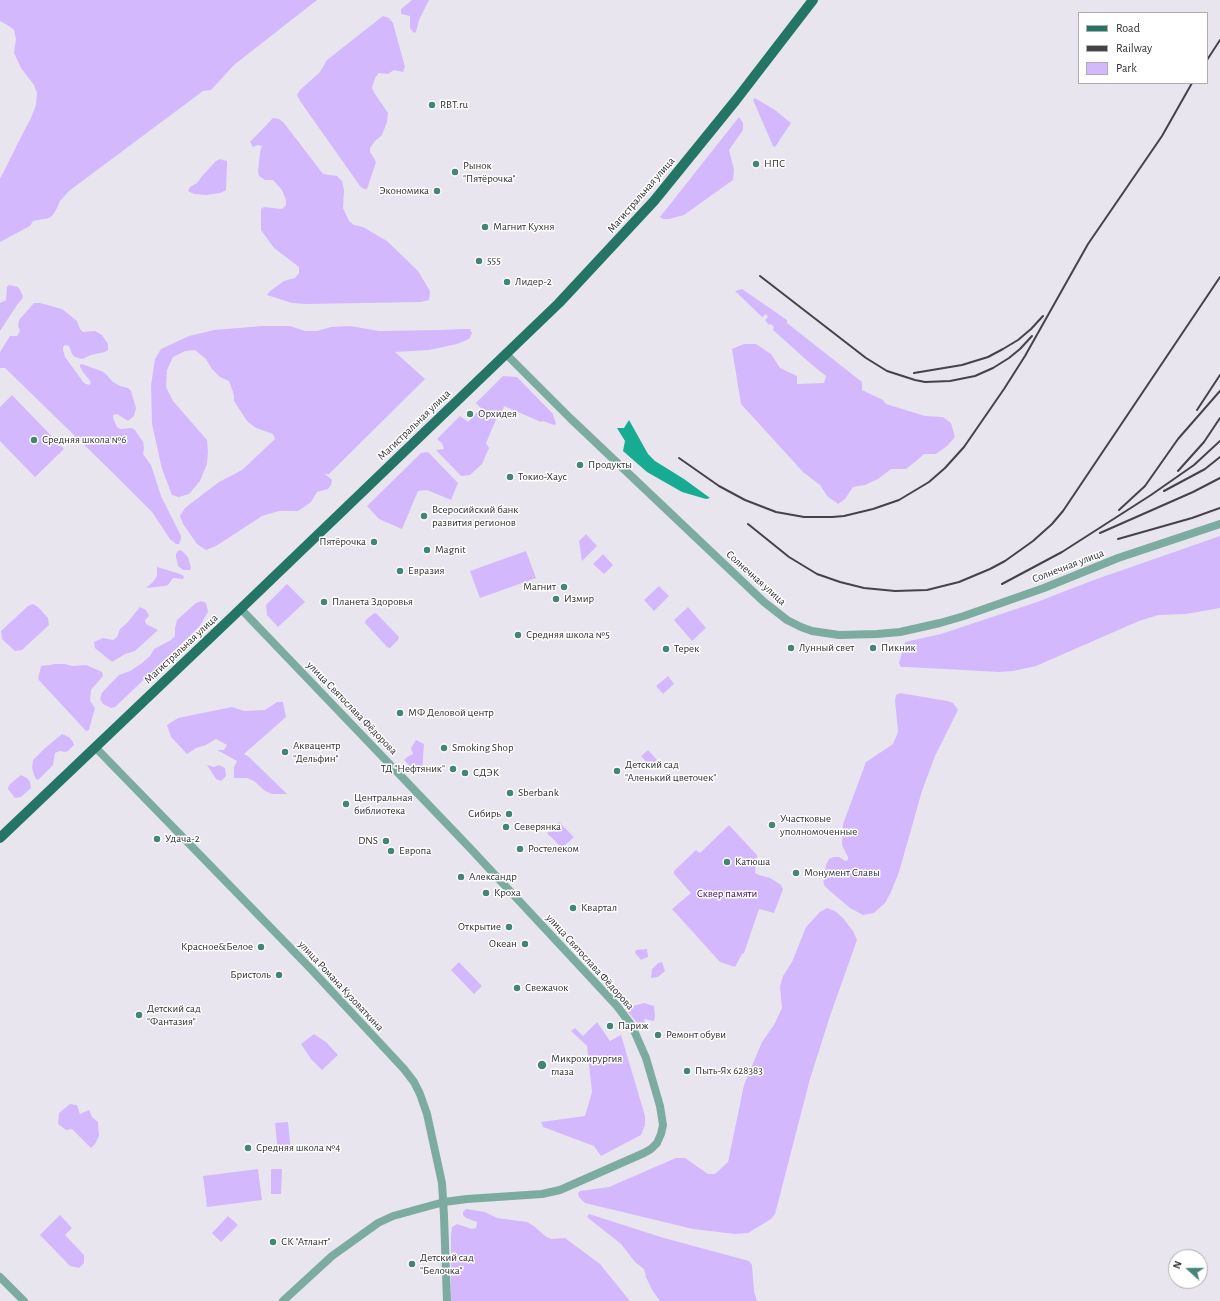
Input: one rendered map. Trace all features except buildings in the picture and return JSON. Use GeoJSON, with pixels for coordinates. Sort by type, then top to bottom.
{"type":"FeatureCollection","features":[{"type":"Feature","properties":{"kind":"main road","name":"Магистральная улица"},"geometry":{"type":"LineString","coordinates":[[0,838],[559,303],[654,201],[736,100],[813,0]]}},
{"type":"Feature","properties":{"kind":"street","name":"Солнечная улица"},"geometry":{"type":"LineString","coordinates":[[506,354],[570,418],[764,602],[788,620],[812,631],[839,635],[877,634],[900,632],[940,623],[1044,588],[1126,556],[1220,524]]}},
{"type":"Feature","properties":{"kind":"street","name":"улица Святослава Фёдорова"},"geometry":{"type":"LineString","coordinates":[[241,609],[425,800],[610,998],[632,1026],[646,1058],[660,1106],[663,1125],[659,1138],[651,1149],[570,1186],[549,1193],[444,1202],[398,1214],[378,1223],[332,1256],[284,1301]]}},
{"type":"Feature","properties":{"kind":"street","name":"улица Романа Кузоваткина"},"geometry":{"type":"LineString","coordinates":[[95,747],[309,967],[409,1076],[420,1094],[427,1114],[440,1175],[444,1202],[447,1301]]}},
{"type":"Feature","properties":{"kind":"street"},"geometry":{"type":"LineString","coordinates":[[0,1277],[24,1301]]}},
{"type":"Feature","properties":{"kind":"green space"},"geometry":{"type":"Polygon","coordinates":[[[0,0],[317,0],[234,65],[211,90],[203,91],[69,191],[60,201],[53,215],[49,218],[33,221],[30,226],[0,242],[0,179],[31,118],[36,105],[37,93],[34,85],[21,68],[14,53],[16,39],[14,30],[0,21],[0,0]]]}},
{"type":"Feature","properties":{"kind":"green space"},"geometry":{"type":"Polygon","coordinates":[[[412,0],[429,0],[419,20],[416,32],[414,33],[410,28],[410,16],[401,14],[401,9],[412,0]]]}},
{"type":"Feature","properties":{"kind":"green space"},"geometry":{"type":"Polygon","coordinates":[[[383,16],[389,18],[393,23],[405,67],[403,72],[394,70],[388,74],[379,73],[375,78],[372,88],[388,113],[387,122],[382,135],[370,148],[370,152],[376,162],[367,189],[364,189],[360,186],[297,95],[300,90],[320,72],[327,60],[383,16]]]}},
{"type":"Feature","properties":{"kind":"green space"},"geometry":{"type":"Polygon","coordinates":[[[755,98],[775,110],[791,123],[775,147],[773,146],[753,100],[755,98]]]}},
{"type":"Feature","properties":{"kind":"green space"},"geometry":{"type":"Polygon","coordinates":[[[739,117],[743,123],[743,130],[729,150],[734,170],[733,180],[684,215],[669,219],[663,219],[660,217],[739,117]]]}},
{"type":"Feature","properties":{"kind":"green space"},"geometry":{"type":"Polygon","coordinates":[[[273,118],[279,119],[284,123],[323,174],[337,176],[342,181],[344,190],[343,208],[349,221],[354,225],[363,227],[387,241],[418,271],[430,291],[429,300],[421,302],[307,304],[292,303],[267,295],[284,281],[295,278],[299,273],[299,267],[274,248],[261,230],[261,209],[264,207],[282,209],[286,205],[286,200],[282,190],[273,180],[265,180],[259,176],[260,152],[262,146],[258,145],[253,147],[250,142],[273,118]]]}},
{"type":"Feature","properties":{"kind":"green space"},"geometry":{"type":"Polygon","coordinates":[[[220,159],[227,161],[226,190],[220,193],[206,195],[194,194],[188,191],[190,187],[197,183],[216,161],[220,159]]]}},
{"type":"Feature","properties":{"kind":"green space"},"geometry":{"type":"Polygon","coordinates":[[[9,285],[18,287],[23,296],[0,331],[0,303],[6,300],[7,287],[9,285]]]}},
{"type":"Feature","properties":{"kind":"green space"},"geometry":{"type":"Polygon","coordinates":[[[742,289],[787,320],[787,323],[862,382],[862,390],[883,400],[886,404],[925,416],[943,417],[951,423],[955,437],[947,446],[936,454],[924,454],[906,469],[891,469],[878,479],[865,485],[853,487],[845,499],[838,504],[827,496],[820,485],[803,472],[741,404],[732,349],[744,344],[756,344],[771,354],[780,368],[797,376],[797,384],[824,383],[826,376],[773,330],[774,327],[771,324],[769,325],[765,320],[768,317],[766,314],[762,317],[735,291],[742,289]]]}},
{"type":"Feature","properties":{"kind":"green space"},"geometry":{"type":"Polygon","coordinates":[[[34,303],[40,303],[62,309],[77,321],[83,332],[95,331],[102,335],[108,344],[108,350],[105,352],[91,355],[82,359],[75,357],[72,354],[69,346],[65,345],[63,350],[65,357],[84,383],[89,385],[91,382],[80,367],[82,364],[105,373],[113,382],[128,388],[131,391],[136,408],[134,416],[128,421],[117,414],[113,415],[113,418],[117,427],[120,429],[132,428],[143,442],[143,454],[151,465],[161,496],[181,536],[179,544],[176,544],[170,539],[152,512],[111,471],[5,368],[0,368],[0,352],[10,336],[17,336],[20,331],[18,326],[19,320],[34,303]]]}},
{"type":"Feature","properties":{"kind":"green space"},"geometry":{"type":"Polygon","coordinates":[[[262,326],[290,326],[305,331],[317,331],[331,327],[350,326],[379,331],[470,329],[472,333],[469,339],[457,344],[429,350],[395,352],[425,379],[329,474],[325,474],[332,480],[328,489],[317,492],[311,502],[298,511],[279,511],[262,516],[216,546],[206,550],[197,544],[183,524],[180,516],[185,508],[219,482],[242,470],[275,439],[273,434],[256,428],[247,421],[234,401],[234,395],[229,381],[220,377],[212,369],[206,359],[195,350],[185,351],[173,357],[167,370],[166,387],[173,401],[207,440],[208,451],[207,464],[200,481],[189,494],[179,497],[172,495],[162,469],[152,424],[151,385],[155,359],[161,349],[189,336],[214,330],[262,326]]]}},
{"type":"Feature","properties":{"kind":"green space"},"geometry":{"type":"Polygon","coordinates":[[[503,376],[517,377],[553,414],[556,424],[554,425],[543,421],[541,422],[504,406],[502,413],[498,415],[486,443],[489,448],[482,464],[470,475],[461,476],[436,450],[444,449],[442,443],[437,439],[460,416],[468,422],[481,408],[476,403],[503,376]]]}},
{"type":"Feature","properties":{"kind":"green space"},"geometry":{"type":"Polygon","coordinates":[[[12,395],[64,449],[35,477],[0,441],[0,407],[12,395]]]}},
{"type":"Feature","properties":{"kind":"green space"},"geometry":{"type":"Polygon","coordinates":[[[428,452],[458,483],[451,500],[427,490],[418,491],[402,529],[379,519],[367,506],[421,453],[428,452]]]}},
{"type":"Feature","properties":{"kind":"green space"},"geometry":{"type":"Polygon","coordinates":[[[586,534],[597,546],[582,561],[579,541],[586,534]]]}},
{"type":"Feature","properties":{"kind":"green space"},"geometry":{"type":"Polygon","coordinates":[[[1220,536],[1220,608],[1186,614],[1158,615],[1139,621],[1036,666],[1013,671],[999,672],[901,667],[899,663],[905,642],[941,634],[1037,602],[1091,581],[1220,536]]]}},
{"type":"Feature","properties":{"kind":"green space"},"geometry":{"type":"Polygon","coordinates":[[[181,550],[188,557],[191,568],[190,570],[183,570],[178,566],[176,554],[181,550]]]}},
{"type":"Feature","properties":{"kind":"green space"},"geometry":{"type":"Polygon","coordinates":[[[526,551],[536,578],[480,598],[470,571],[526,551]]]}},
{"type":"Feature","properties":{"kind":"green space"},"geometry":{"type":"Polygon","coordinates":[[[603,554],[613,565],[604,574],[593,564],[603,554]]]}},
{"type":"Feature","properties":{"kind":"green space"},"geometry":{"type":"Polygon","coordinates":[[[157,567],[180,574],[184,576],[183,579],[173,578],[168,585],[146,588],[157,576],[157,567]]]}},
{"type":"Feature","properties":{"kind":"green space"},"geometry":{"type":"Polygon","coordinates":[[[287,584],[305,602],[278,627],[267,615],[266,605],[287,584]]]}},
{"type":"Feature","properties":{"kind":"green space"},"geometry":{"type":"Polygon","coordinates":[[[659,586],[669,596],[654,611],[644,600],[659,586]]]}},
{"type":"Feature","properties":{"kind":"green space"},"geometry":{"type":"Polygon","coordinates":[[[202,601],[206,603],[208,612],[199,627],[115,707],[111,708],[103,704],[100,699],[102,693],[110,684],[119,675],[130,671],[142,663],[150,656],[154,649],[171,640],[175,636],[177,620],[196,603],[202,601]]]}},
{"type":"Feature","properties":{"kind":"green space"},"geometry":{"type":"Polygon","coordinates":[[[33,604],[38,607],[48,618],[49,625],[22,650],[15,651],[2,639],[1,631],[28,606],[33,604]]]}},
{"type":"Feature","properties":{"kind":"green space"},"geometry":{"type":"Polygon","coordinates":[[[140,607],[146,610],[149,616],[145,620],[146,624],[158,630],[135,651],[125,654],[112,662],[95,648],[94,642],[103,638],[113,640],[117,637],[120,629],[140,607]]]}},
{"type":"Feature","properties":{"kind":"green space"},"geometry":{"type":"Polygon","coordinates":[[[688,607],[706,628],[692,641],[674,620],[688,607]]]}},
{"type":"Feature","properties":{"kind":"green space"},"geometry":{"type":"Polygon","coordinates":[[[376,613],[399,637],[390,648],[387,647],[365,623],[366,620],[376,613]]]}},
{"type":"Feature","properties":{"kind":"green space"},"geometry":{"type":"Polygon","coordinates":[[[56,664],[72,666],[86,665],[102,672],[103,676],[91,690],[90,701],[95,708],[89,730],[86,731],[38,679],[41,666],[56,664]]]}},
{"type":"Feature","properties":{"kind":"green space"},"geometry":{"type":"Polygon","coordinates":[[[668,676],[674,684],[663,694],[656,686],[668,676]]]}},
{"type":"Feature","properties":{"kind":"green space"},"geometry":{"type":"Polygon","coordinates":[[[900,693],[947,701],[953,703],[958,710],[935,756],[922,791],[899,872],[891,892],[885,903],[874,913],[863,915],[850,908],[831,892],[824,885],[823,877],[829,859],[839,857],[845,861],[848,860],[842,845],[843,824],[866,762],[893,744],[898,732],[895,700],[896,695],[900,693]]]}},
{"type":"Feature","properties":{"kind":"green space"},"geometry":{"type":"Polygon","coordinates":[[[277,702],[283,702],[286,717],[244,754],[249,757],[287,794],[272,794],[265,791],[254,781],[247,778],[234,778],[234,767],[237,761],[217,750],[224,750],[227,745],[216,739],[187,754],[171,737],[167,725],[178,718],[232,707],[244,711],[265,710],[277,702]]]}},
{"type":"Feature","properties":{"kind":"green space"},"geometry":{"type":"Polygon","coordinates":[[[62,734],[69,737],[74,745],[66,752],[60,751],[55,753],[53,765],[38,780],[35,778],[32,768],[33,760],[62,734]]]}},
{"type":"Feature","properties":{"kind":"green space"},"geometry":{"type":"Polygon","coordinates":[[[416,740],[424,744],[422,771],[419,772],[413,769],[404,760],[413,754],[411,748],[416,740]]]}},
{"type":"Feature","properties":{"kind":"green space"},"geometry":{"type":"Polygon","coordinates":[[[648,750],[659,762],[652,768],[641,756],[648,750]]]}},
{"type":"Feature","properties":{"kind":"green space"},"geometry":{"type":"Polygon","coordinates":[[[207,765],[214,767],[219,765],[225,768],[226,776],[221,781],[216,779],[207,765]]]}},
{"type":"Feature","properties":{"kind":"green space"},"geometry":{"type":"Polygon","coordinates":[[[21,775],[27,778],[30,782],[31,788],[21,797],[15,798],[8,789],[9,785],[21,775]]]}},
{"type":"Feature","properties":{"kind":"green space"},"geometry":{"type":"Polygon","coordinates":[[[559,822],[574,837],[562,848],[547,833],[559,822]]]}},
{"type":"Feature","properties":{"kind":"green space","name":"Сквер памяти"},"geometry":{"type":"Polygon","coordinates":[[[729,825],[757,855],[755,873],[770,878],[781,885],[783,889],[774,913],[759,909],[744,953],[735,967],[720,962],[672,909],[691,893],[674,874],[674,871],[696,850],[700,853],[729,825]]]}},
{"type":"Feature","properties":{"kind":"green space"},"geometry":{"type":"Polygon","coordinates":[[[827,908],[835,911],[843,918],[853,931],[857,940],[830,1016],[810,1079],[775,1214],[771,1219],[748,1233],[735,1234],[693,1229],[585,1203],[579,1197],[578,1193],[580,1191],[609,1187],[676,1158],[685,1158],[708,1174],[715,1174],[728,1162],[744,1085],[762,1042],[774,1025],[782,1008],[780,986],[783,976],[792,962],[806,927],[820,912],[827,908]]]}},
{"type":"Feature","properties":{"kind":"green space"},"geometry":{"type":"Polygon","coordinates":[[[647,949],[648,957],[641,960],[635,953],[636,950],[647,949]]]}},
{"type":"Feature","properties":{"kind":"green space"},"geometry":{"type":"Polygon","coordinates":[[[459,962],[482,986],[474,994],[451,970],[459,962]]]}},
{"type":"Feature","properties":{"kind":"green space"},"geometry":{"type":"Polygon","coordinates":[[[662,962],[665,971],[658,977],[651,978],[652,969],[658,963],[662,962]]]}},
{"type":"Feature","properties":{"kind":"green space"},"geometry":{"type":"Polygon","coordinates":[[[644,1003],[654,1006],[655,1016],[654,1021],[644,1019],[646,1026],[639,1025],[628,1012],[633,1006],[644,1003]]]}},
{"type":"Feature","properties":{"kind":"green space"},"geometry":{"type":"Polygon","coordinates":[[[597,1022],[610,1041],[621,1035],[645,1116],[645,1125],[641,1135],[601,1156],[594,1146],[543,1127],[541,1122],[585,1116],[592,1092],[587,1046],[571,1031],[575,1028],[583,1036],[597,1022]]]}},
{"type":"Feature","properties":{"kind":"green space"},"geometry":{"type":"Polygon","coordinates":[[[314,1034],[326,1042],[338,1055],[322,1070],[311,1059],[301,1044],[314,1034]]]}},
{"type":"Feature","properties":{"kind":"green space"},"geometry":{"type":"Polygon","coordinates":[[[70,1104],[77,1105],[80,1114],[89,1110],[92,1117],[98,1122],[99,1136],[91,1148],[72,1129],[66,1130],[58,1124],[59,1113],[70,1104]]]}},
{"type":"Feature","properties":{"kind":"green space"},"geometry":{"type":"Polygon","coordinates":[[[288,1122],[291,1152],[278,1153],[275,1123],[288,1122]]]}},
{"type":"Feature","properties":{"kind":"green space"},"geometry":{"type":"Polygon","coordinates":[[[258,1169],[262,1200],[207,1207],[203,1176],[258,1169]]]}},
{"type":"Feature","properties":{"kind":"green space"},"geometry":{"type":"Polygon","coordinates":[[[271,1169],[282,1169],[281,1194],[271,1194],[271,1169]]]}},
{"type":"Feature","properties":{"kind":"green space"},"geometry":{"type":"Polygon","coordinates":[[[466,1209],[485,1212],[497,1218],[527,1222],[551,1239],[565,1238],[600,1264],[630,1301],[451,1301],[452,1227],[457,1224],[472,1229],[476,1228],[477,1222],[466,1218],[463,1215],[463,1212],[466,1209]]]}},
{"type":"Feature","properties":{"kind":"green space"},"geometry":{"type":"Polygon","coordinates":[[[589,1214],[664,1238],[749,1261],[752,1265],[754,1291],[757,1301],[660,1301],[652,1290],[644,1269],[635,1262],[621,1244],[587,1217],[589,1214]]]}},
{"type":"Feature","properties":{"kind":"green space"},"geometry":{"type":"Polygon","coordinates":[[[60,1215],[72,1228],[65,1235],[84,1255],[84,1263],[79,1268],[70,1266],[40,1235],[60,1215]]]}},
{"type":"Feature","properties":{"kind":"green space"},"geometry":{"type":"Polygon","coordinates":[[[228,1216],[238,1225],[221,1242],[212,1233],[228,1216]]]}},
{"type":"Feature","properties":{"kind":"shaded area"},"geometry":{"type":"Polygon","coordinates":[[[629,420],[648,454],[655,461],[684,479],[710,498],[706,499],[682,492],[647,472],[623,451],[625,441],[617,428],[624,428],[629,420]]]}},
{"type":"Feature","properties":{"kind":"railway"},"geometry":{"type":"LineString","coordinates":[[1208,58],[1220,40]]}},
{"type":"Feature","properties":{"kind":"railway"},"geometry":{"type":"LineString","coordinates":[[679,458],[719,486],[745,500],[776,512],[804,517],[844,516],[873,509],[899,500],[929,482],[945,468],[964,447],[1004,389],[1025,356],[1088,244],[1162,136],[1191,84]]}},
{"type":"Feature","properties":{"kind":"railway"},"geometry":{"type":"LineString","coordinates":[[760,276],[866,358],[887,371],[915,380],[925,382],[950,381],[975,376],[993,368],[1009,358],[1032,336]]}},
{"type":"Feature","properties":{"kind":"railway"},"geometry":{"type":"LineString","coordinates":[[748,524],[789,557],[817,574],[864,588],[895,591],[927,590],[959,582],[990,569],[1005,561],[1033,541],[1052,524],[1063,511],[1220,277]]}},
{"type":"Feature","properties":{"kind":"railway"},"geometry":{"type":"LineString","coordinates":[[914,373],[962,365],[988,357],[1018,340],[1043,316]]}},
{"type":"Feature","properties":{"kind":"railway"},"geometry":{"type":"LineString","coordinates":[[1197,410],[1220,375]]}},
{"type":"Feature","properties":{"kind":"railway"},"geometry":{"type":"LineString","coordinates":[[1119,510],[1145,486],[1178,439],[1220,391]]}},
{"type":"Feature","properties":{"kind":"railway"},"geometry":{"type":"LineString","coordinates":[[1178,471],[1204,442],[1220,418]]}},
{"type":"Feature","properties":{"kind":"railway"},"geometry":{"type":"LineString","coordinates":[[1002,584],[1062,552],[1151,495],[1194,465],[1220,441]]}},
{"type":"Feature","properties":{"kind":"railway"},"geometry":{"type":"LineString","coordinates":[[1164,491],[1205,469],[1220,457]]}},
{"type":"Feature","properties":{"kind":"railway"},"geometry":{"type":"LineString","coordinates":[[1100,533],[1193,492],[1220,478]]}},
{"type":"Feature","properties":{"kind":"railway"},"geometry":{"type":"LineString","coordinates":[[1118,539],[1192,518],[1220,508]]}},
{"type":"Feature","properties":{"kind":"place","name":"RBT.ru"},"geometry":{"type":"Point","coordinates":[432,105]}},
{"type":"Feature","properties":{"kind":"place","name":"НПС"},"geometry":{"type":"Point","coordinates":[756,164]}},
{"type":"Feature","properties":{"kind":"place","name":"Рынок \"Пятёрочка\""},"geometry":{"type":"Point","coordinates":[455,172]}},
{"type":"Feature","properties":{"kind":"place","name":"Экономика"},"geometry":{"type":"Point","coordinates":[437,191]}},
{"type":"Feature","properties":{"kind":"place","name":"Магнит Кухня"},"geometry":{"type":"Point","coordinates":[485,227]}},
{"type":"Feature","properties":{"kind":"place","name":"555"},"geometry":{"type":"Point","coordinates":[479,261]}},
{"type":"Feature","properties":{"kind":"place","name":"Лидер-2"},"geometry":{"type":"Point","coordinates":[507,282]}},
{"type":"Feature","properties":{"kind":"place","name":"Орхидея"},"geometry":{"type":"Point","coordinates":[470,414]}},
{"type":"Feature","properties":{"kind":"place","name":"Средняя школа №6"},"geometry":{"type":"Point","coordinates":[34,440]}},
{"type":"Feature","properties":{"kind":"place","name":"Продукты"},"geometry":{"type":"Point","coordinates":[580,465]}},
{"type":"Feature","properties":{"kind":"place","name":"Токио-Хаус"},"geometry":{"type":"Point","coordinates":[510,477]}},
{"type":"Feature","properties":{"kind":"place","name":"Всеросийский банк развития регионов"},"geometry":{"type":"Point","coordinates":[424,516]}},
{"type":"Feature","properties":{"kind":"place","name":"Пятёрочка"},"geometry":{"type":"Point","coordinates":[374,542]}},
{"type":"Feature","properties":{"kind":"place","name":"Magnit"},"geometry":{"type":"Point","coordinates":[427,550]}},
{"type":"Feature","properties":{"kind":"place","name":"Евразия"},"geometry":{"type":"Point","coordinates":[400,571]}},
{"type":"Feature","properties":{"kind":"place","name":"Магнит"},"geometry":{"type":"Point","coordinates":[564,587]}},
{"type":"Feature","properties":{"kind":"place","name":"Измир"},"geometry":{"type":"Point","coordinates":[556,599]}},
{"type":"Feature","properties":{"kind":"place","name":"Планета Здоровья"},"geometry":{"type":"Point","coordinates":[324,602]}},
{"type":"Feature","properties":{"kind":"place","name":"Средняя школа №5"},"geometry":{"type":"Point","coordinates":[518,635]}},
{"type":"Feature","properties":{"kind":"place","name":"Лунный свет"},"geometry":{"type":"Point","coordinates":[791,648]}},
{"type":"Feature","properties":{"kind":"place","name":"Пикник"},"geometry":{"type":"Point","coordinates":[873,648]}},
{"type":"Feature","properties":{"kind":"place","name":"Терек"},"geometry":{"type":"Point","coordinates":[666,649]}},
{"type":"Feature","properties":{"kind":"place","name":"МФ Деловой центр"},"geometry":{"type":"Point","coordinates":[400,713]}},
{"type":"Feature","properties":{"kind":"place","name":"Smoking Shop"},"geometry":{"type":"Point","coordinates":[444,748]}},
{"type":"Feature","properties":{"kind":"place","name":"Аквацентр \"Дельфин\""},"geometry":{"type":"Point","coordinates":[285,752]}},
{"type":"Feature","properties":{"kind":"place","name":"ТД \"Нефтяник\""},"geometry":{"type":"Point","coordinates":[453,769]}},
{"type":"Feature","properties":{"kind":"place","name":"Детский сад \"Аленький цветочек\""},"geometry":{"type":"Point","coordinates":[617,771]}},
{"type":"Feature","properties":{"kind":"place","name":"СДЭК"},"geometry":{"type":"Point","coordinates":[465,773]}},
{"type":"Feature","properties":{"kind":"place","name":"Sberbank"},"geometry":{"type":"Point","coordinates":[510,793]}},
{"type":"Feature","properties":{"kind":"place","name":"Центральная библиотека"},"geometry":{"type":"Point","coordinates":[346,804]}},
{"type":"Feature","properties":{"kind":"place","name":"Сибирь"},"geometry":{"type":"Point","coordinates":[509,814]}},
{"type":"Feature","properties":{"kind":"place","name":"Участковые уполномоченные"},"geometry":{"type":"Point","coordinates":[772,825]}},
{"type":"Feature","properties":{"kind":"place","name":"Северянка"},"geometry":{"type":"Point","coordinates":[506,827]}},
{"type":"Feature","properties":{"kind":"place","name":"Удача-2"},"geometry":{"type":"Point","coordinates":[157,839]}},
{"type":"Feature","properties":{"kind":"place","name":"DNS"},"geometry":{"type":"Point","coordinates":[386,841]}},
{"type":"Feature","properties":{"kind":"place","name":"Ростелеком"},"geometry":{"type":"Point","coordinates":[520,849]}},
{"type":"Feature","properties":{"kind":"place","name":"Европа"},"geometry":{"type":"Point","coordinates":[391,851]}},
{"type":"Feature","properties":{"kind":"place","name":"Катюша"},"geometry":{"type":"Point","coordinates":[727,862]}},
{"type":"Feature","properties":{"kind":"place","name":"Монумент Славы"},"geometry":{"type":"Point","coordinates":[796,873]}},
{"type":"Feature","properties":{"kind":"place","name":"Александр"},"geometry":{"type":"Point","coordinates":[461,877]}},
{"type":"Feature","properties":{"kind":"place","name":"Кроха"},"geometry":{"type":"Point","coordinates":[486,893]}},
{"type":"Feature","properties":{"kind":"place","name":"Квартал"},"geometry":{"type":"Point","coordinates":[573,908]}},
{"type":"Feature","properties":{"kind":"place","name":"Открытие"},"geometry":{"type":"Point","coordinates":[509,927]}},
{"type":"Feature","properties":{"kind":"place","name":"Океан"},"geometry":{"type":"Point","coordinates":[525,944]}},
{"type":"Feature","properties":{"kind":"place","name":"Красное&Белое"},"geometry":{"type":"Point","coordinates":[261,947]}},
{"type":"Feature","properties":{"kind":"place","name":"Бристоль"},"geometry":{"type":"Point","coordinates":[279,975]}},
{"type":"Feature","properties":{"kind":"place","name":"Свежачок"},"geometry":{"type":"Point","coordinates":[517,988]}},
{"type":"Feature","properties":{"kind":"place","name":"Детский сад \"Фантазия\""},"geometry":{"type":"Point","coordinates":[139,1015]}},
{"type":"Feature","properties":{"kind":"place","name":"Париж"},"geometry":{"type":"Point","coordinates":[610,1026]}},
{"type":"Feature","properties":{"kind":"place","name":"Ремонт обуви"},"geometry":{"type":"Point","coordinates":[658,1035]}},
{"type":"Feature","properties":{"kind":"place","name":"Микрохирургия глаза"},"geometry":{"type":"Point","coordinates":[542,1065]}},
{"type":"Feature","properties":{"kind":"place","name":"Пыть-Ях 628383"},"geometry":{"type":"Point","coordinates":[687,1071]}},
{"type":"Feature","properties":{"kind":"place","name":"Средняя школа №4"},"geometry":{"type":"Point","coordinates":[248,1148]}},
{"type":"Feature","properties":{"kind":"place","name":"СК \"Атлант\""},"geometry":{"type":"Point","coordinates":[273,1242]}},
{"type":"Feature","properties":{"kind":"place","name":"Детский сад \"Белочка\""},"geometry":{"type":"Point","coordinates":[412,1264]}}]}
